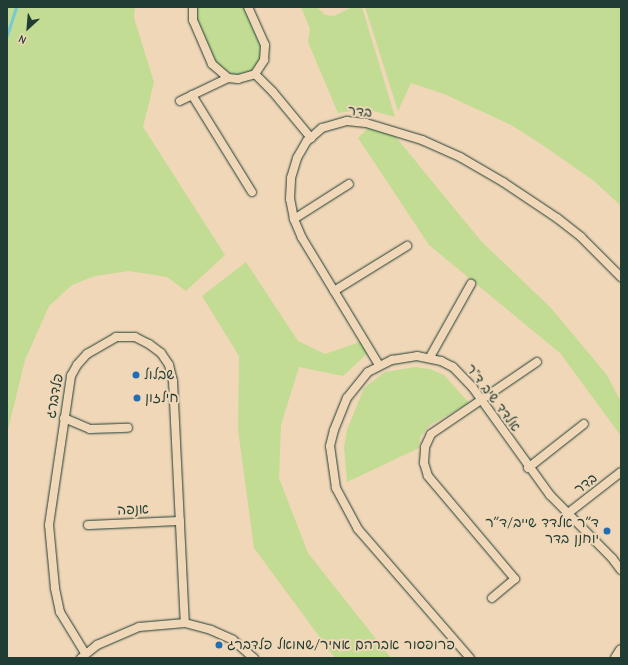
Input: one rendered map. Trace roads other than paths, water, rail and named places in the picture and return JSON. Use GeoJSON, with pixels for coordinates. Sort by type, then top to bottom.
{"type":"FeatureCollection","features":[{"type":"Feature","properties":{"kind":"street"},"geometry":{"type":"LineString","coordinates":[[193,7],[193,20],[204,50],[219,72],[228,78],[238,79],[255,74],[264,60],[265,45],[248,7]]}},
{"type":"Feature","properties":{"kind":"street"},"geometry":{"type":"LineString","coordinates":[[255,74],[274,92],[310,138]]}},
{"type":"Feature","properties":{"kind":"street"},"geometry":{"type":"LineString","coordinates":[[180,101],[228,78]]}},
{"type":"Feature","properties":{"kind":"street"},"geometry":{"type":"LineString","coordinates":[[192,95],[252,192]]}},
{"type":"Feature","properties":{"kind":"street","name":"בדר"},"geometry":{"type":"LineString","coordinates":[[379,365],[334,291],[294,219],[290,199],[291,178],[297,158],[310,138],[322,128],[353,122],[394,131],[448,151],[503,182],[557,218],[581,237],[621,277]]}},
{"type":"Feature","properties":{"kind":"street"},"geometry":{"type":"LineString","coordinates":[[294,219],[349,184]]}},
{"type":"Feature","properties":{"kind":"street"},"geometry":{"type":"LineString","coordinates":[[334,291],[407,246]]}},
{"type":"Feature","properties":{"kind":"street"},"geometry":{"type":"LineString","coordinates":[[430,357],[471,284]]}},
{"type":"Feature","properties":{"kind":"street","name":"פלדברג"},"geometry":{"type":"LineString","coordinates":[[83,656],[60,612],[49,525],[71,376],[77,365],[103,343],[116,337],[135,337],[161,352],[169,365],[173,381],[185,624]]}},
{"type":"Feature","properties":{"kind":"street","name":"אלדד שיב ד\"ר"},"geometry":{"type":"LineString","coordinates":[[470,658],[358,529],[336,488],[330,446],[339,414],[356,383],[368,372],[379,365],[405,357],[430,357],[453,367],[463,376],[481,400],[528,468],[567,514],[609,555]]}},
{"type":"Feature","properties":{"kind":"street"},"geometry":{"type":"LineString","coordinates":[[492,598],[515,579],[430,479],[424,463],[425,445],[430,436],[537,362]]}},
{"type":"Feature","properties":{"kind":"street"},"geometry":{"type":"LineString","coordinates":[[64,418],[90,429],[128,428]]}},
{"type":"Feature","properties":{"kind":"street"},"geometry":{"type":"LineString","coordinates":[[528,468],[584,424]]}},
{"type":"Feature","properties":{"kind":"street","name":"בדר"},"geometry":{"type":"LineString","coordinates":[[567,514],[621,472]]}},
{"type":"Feature","properties":{"kind":"street","name":"אנפה"},"geometry":{"type":"LineString","coordinates":[[88,525],[180,521]]}},
{"type":"Feature","properties":{"kind":"street"},"geometry":{"type":"LineString","coordinates":[[609,555],[621,560]]}},
{"type":"Feature","properties":{"kind":"street"},"geometry":{"type":"LineString","coordinates":[[609,555],[621,570]]}},
{"type":"Feature","properties":{"kind":"street"},"geometry":{"type":"LineString","coordinates":[[83,656],[117,635],[139,627],[185,624],[211,630],[233,640],[254,658]]}},
{"type":"Feature","properties":{"kind":"street"},"geometry":{"type":"LineString","coordinates":[[616,658],[621,650]]}},
{"type":"Feature","properties":{"kind":"waterway"},"geometry":{"type":"LineString","coordinates":[[7,35],[16,7]]}},
{"type":"Feature","properties":{"kind":"place","name":"שבלול"},"geometry":{"type":"Point","coordinates":[136,375]}},
{"type":"Feature","properties":{"kind":"place","name":"חילזון"},"geometry":{"type":"Point","coordinates":[137,398]}},
{"type":"Feature","properties":{"kind":"place","name":"ד״ר אלדד שייב/ד״ר יוחנן בדר"},"geometry":{"type":"Point","coordinates":[607,531]}},
{"type":"Feature","properties":{"kind":"place","name":"פרופסור אברהם אמיר/שמואל פלדברג"},"geometry":{"type":"Point","coordinates":[219,645]}}]}
